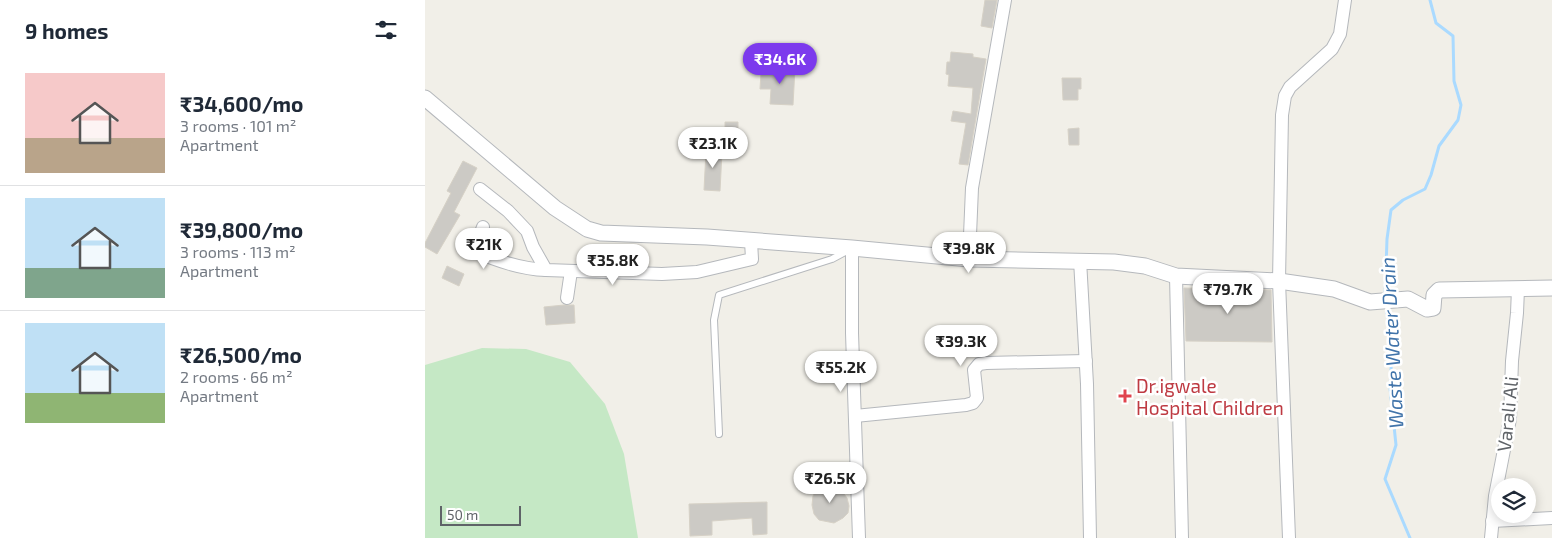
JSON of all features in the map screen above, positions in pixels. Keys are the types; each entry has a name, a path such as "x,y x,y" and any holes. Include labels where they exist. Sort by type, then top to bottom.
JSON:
{"street":[{"path":"969,260 972,188 1005,0"},
{"path":"1289,538 1279,281 1282,115 1285,96 1290,87 1332,49 1340,34 1345,0"},
{"path":"425,98 555,208 587,229 601,233 707,237 852,248 969,260 1080,260 1145,266 1176,276 1279,281 1334,289 1370,302 1408,299 1427,309 1433,308 1434,296 1439,290 1552,288"},
{"path":"480,189 508,211 527,231 533,247 546,270"},
{"path":"483,227 474,252 529,269 546,270 662,274 697,272 752,259 751,241"},
{"path":"852,248 852,333 859,538"},
{"path":"1080,260 1086,361 1090,538"},
{"path":"567,298 571,271"},
{"path":"1176,276 1182,538"},
{"name":"Varali Ali","path":"1500,478 1511,418 1512,361 1518,289"},
{"path":"855,416 965,405 973,402 977,398 974,370 979,364 1086,361"},
{"path":"1536,519 1552,518"},
{"name":"Varali Ali","path":"1491,538 1492,523"}],"lane":[{"path":"719,434 714,320 719,295 832,259 852,248"}],"green space":[{"path":"482,348 526,349 570,362 605,404 624,454 638,538 425,538 425,365"}],"building":[{"path":"985,0 997,0 992,28 981,26"},
{"path":"951,52 973,54 973,57 986,59 968,165 959,164 966,123 951,121 953,111 971,114 973,88 948,86 947,62 950,62"},
{"path":"772,67 795,68 793,105 770,104 771,89 760,89 761,73 772,73"},
{"path":"1062,78 1081,78 1078,100 1063,100"},
{"path":"725,122 738,122 738,131 725,132"},
{"path":"1079,128 1079,145 1069,145 1068,129"},
{"path":"708,145 719,145 719,152 722,152 720,191 704,190"},
{"path":"463,161 477,168 454,212 460,215 437,254 425,247 425,243 451,193 447,191"},
{"path":"447,266 464,274 459,286 442,278"},
{"path":"1184,288 1271,290 1272,342 1186,341"},
{"path":"574,305 575,323 546,325 544,307"},
{"path":"823,486 838,486 847,498 848,513 834,523 819,520 814,514 813,496 816,490"},
{"path":"767,502 767,534 753,535 752,518 712,521 712,535 690,536 689,504"}],"waterway":[{"name":"Waste Water Drain","path":"1385,298 1387,239 1391,210 1403,200 1425,189 1439,146 1458,120 1461,105 1454,81 1453,36 1436,23 1430,0"},
{"name":"Waste Water Drain","path":"1386,306 1392,352 1390,388 1396,445 1385,479 1410,538"}],"place":[{"name":"Dr.igwale Hospital Children","path":"1125,396"}]}
